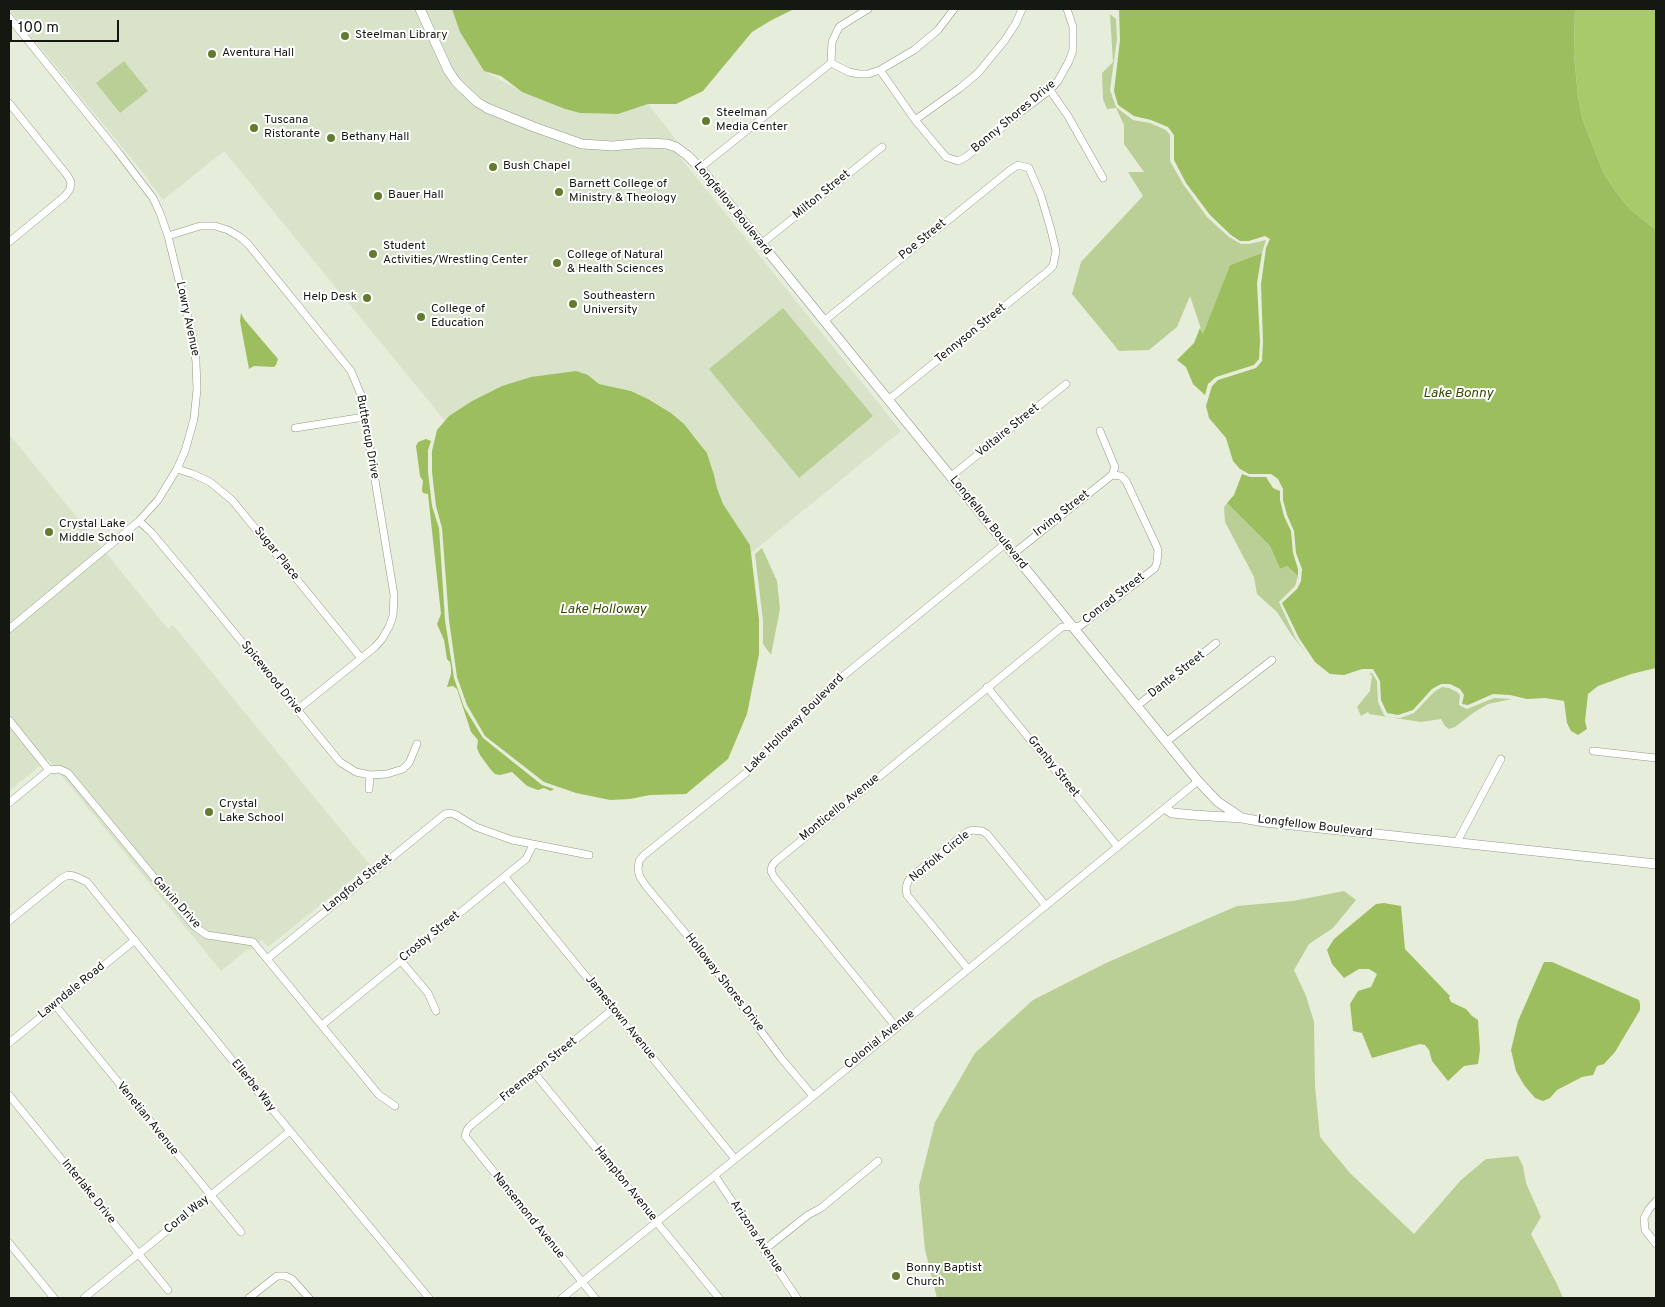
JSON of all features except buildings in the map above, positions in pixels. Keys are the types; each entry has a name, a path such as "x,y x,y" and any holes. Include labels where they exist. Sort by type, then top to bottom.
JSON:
{"street":[{"name":"Longfellow Boulevard","path":"420,9 448,70 456,82 477,102 487,108 534,128 582,144 613,146 644,143 667,144 676,147 688,156 762,244 1198,782 1218,802 1242,818 1264,822 1656,864"},
{"path":"700,168 831,63 832,42 839,27 868,9"},
{"path":"831,63 849,72 859,74 868,74 880,70 925,42 938,30 954,9"},
{"path":"915,120 978,74 1005,40 1022,9"},
{"name":"Bonny Shores Drive","path":"880,70 915,120 946,157 958,161 966,157 1050,90 1058,81 1073,50 1073,27 1067,9"},
{"name":"Lowry Avenue","path":"9,17 153,198 168,236 195,351 197,389 192,431 177,469 162,493 139,521 9,629"},
{"path":"1050,90 1068,116 1103,178"},
{"path":"9,103 67,175 70,182 70,189 65,196 10,239"},
{"name":"Milton Street","path":"762,244 882,147"},
{"name":"Poe Street","path":"824,321 1009,171 1018,165 1024,166"},
{"name":"Tennyson Street","path":"888,400 1053,266 1056,251 1051,230 1032,172 1024,166"},
{"name":"Buttercup Drive","path":"168,236 200,226 215,226 228,230 240,237 248,244 351,371 361,395 395,606 389,627 382,639 297,710"},
{"name":"Voltaire Street","path":"950,477 1066,384"},
{"path":"295,428 364,416"},
{"path":"1100,431 1114,467 1112,475"},
{"name":"Sugar Place","path":"177,469 210,482 232,500 361,658"},
{"name":"Irving Street","path":"1013,554 1112,475"},
{"name":"Conrad Street","path":"1072,627 1080,626 1155,568 1158,562 1158,550 1126,481 1120,476 1112,475"},
{"name":"Spicewood Drive","path":"139,521 162,546 340,762 356,772 370,776"},
{"name":"Lake Holloway Boulevard","path":"638,870 639,862 644,855 746,773 826,690 1005,544"},
{"name":"Monticello Avenue","path":"896,1027 774,877 772,866 1062,627 1072,627"},
{"name":"Dante Street","path":"1137,706 1216,643"},
{"path":"1166,742 1272,660"},
{"name":"Granby Street","path":"987,688 1118,847"},
{"path":"9,720 49,770 9,803"},
{"path":"369,789 370,776 387,774 403,769 410,762 417,744"},
{"path":"1593,752 1656,758"},
{"path":"1457,842 1501,759"},
{"name":"Galvin Drive","path":"49,770 59,769 68,773 195,927 207,935 253,942 379,1095 395,1106"},
{"name":"Colonial Avenue","path":"562,1298 735,1160 1198,782"},
{"path":"1166,809 1172,813 1242,818"},
{"name":"Langford Street","path":"267,959 439,818 451,813 492,834 534,845"},
{"name":"Norfolk Circle","path":"968,969 907,895 906,888 912,876 967,832 972,830 982,831 987,834 1046,906"},
{"path":"534,845 589,855"},
{"name":"Crosby Street","path":"322,1025 526,859 534,845"},
{"name":"Holloway Shores Drive","path":"638,870 646,886 711,964 813,1096"},
{"name":"Ellerbe Way","path":"9,922 62,878 68,875 76,876 87,882 429,1298"},
{"name":"Jamestown Avenue","path":"504,876 735,1160"},
{"name":"Lawndale Road","path":"9,1043 135,940"},
{"path":"401,961 428,993 436,1011"},
{"name":"Venetian Avenue","path":"55,1005 241,1232"},
{"name":"Freemason Street","path":"466,1132 470,1126 612,1009"},
{"name":"Hampton Avenue","path":"535,1074 718,1296"},
{"name":"Interlake Drive","path":"9,1095 168,1290"},
{"name":"Coral Way","path":"84,1298 290,1131"},
{"name":"Nansemond Avenue","path":"466,1132 467,1140 595,1298"},
{"path":"764,1250 808,1215 821,1208 878,1161"},
{"name":"Arizona Avenue","path":"715,1176 797,1298"},
{"path":"1656,1201 1644,1218 1645,1230 1656,1244"},
{"path":"9,1243 54,1298"},
{"path":"249,1298 277,1276 285,1276 292,1279 309,1298"}],"shaded area":[{"name":"Southeastern University","path":"9,9 452,9 460,32 484,71 522,92 580,113 618,114 648,104 678,142 679,156 901,431 751,553 750,545 723,504 707,453 695,437 671,413 631,391 599,384 588,375 502,386 472,401 449,416 445,421 224,151 163,200 148,179"},
{"path":"1575,9 1656,9 1656,230 1630,209 1604,174 1582,118 1574,54"},
{"path":"1110,14 1116,19 1117,39 1110,90 1116,107 1133,120 1150,123 1166,130 1170,135 1170,161 1183,184 1207,217 1229,237 1241,244 1266,240 1262,253 1230,265 1203,335 1190,296 1177,327 1149,350 1119,351 1072,294 1081,262 1143,196 1128,172 1144,172 1124,144 1124,125 1116,108 1107,109 1103,99 1102,73 1113,62"},
{"path":"124,61 148,91 120,113 96,83"},
{"path":"783,308 873,416 799,478 709,369"},
{"name":"Crystal Lake School","path":"9,434 168,629 173,625 370,865 268,947 262,940 221,971 48,759 9,791"},
{"path":"1227,503 1270,546 1280,569 1287,566 1298,576 1295,586 1279,602 1296,639 1307,655 1277,612 1257,594 1254,577 1225,522 1224,507"},
{"path":"762,548 777,581 780,609 771,655 763,644 763,621 755,554"},
{"path":"1372,673 1377,681 1378,702 1384,715 1387,717 1369,714 1368,712 1361,716 1357,707 1370,691 1372,675 1369,674"},
{"path":"1442,687 1457,692 1460,695 1459,705 1467,709 1494,698 1512,699 1488,704 1455,727 1449,729 1441,719 1421,722 1390,717 1400,718 1414,713 1434,692"},
{"path":"1344,891 1356,900 1333,928 1309,944 1294,970 1306,996 1314,1022 1315,1086 1320,1137 1350,1173 1414,1234 1461,1180 1486,1159 1518,1156 1523,1166 1526,1183 1541,1217 1531,1234 1563,1298 937,1298 925,1250 919,1186 935,1122 975,1053 1033,1000 1104,964 1165,937 1237,906 1293,901"}],"water":[{"path":"452,9 794,9 752,32 703,91 676,104 648,104 618,114 580,113 565,109 522,92 501,76 484,71 460,32"},
{"name":"Lake Bonny","path":"1119,9 1575,9 1574,54 1582,118 1604,174 1630,209 1656,230 1656,668 1631,674 1598,686 1588,694 1585,721 1587,729 1578,735 1571,731 1567,723 1564,701 1545,698 1527,699 1493,694 1468,705 1462,704 1464,695 1460,689 1450,684 1441,684 1432,689 1413,710 1398,715 1387,713 1381,700 1380,681 1373,669 1362,669 1344,675 1330,674 1315,662 1299,638 1282,603 1297,589 1301,581 1302,569 1296,553 1294,531 1283,500 1283,489 1278,479 1271,474 1249,474 1240,469 1233,461 1226,438 1209,418 1206,406 1212,386 1218,380 1256,368 1262,361 1261,284 1266,248 1270,239 1265,236 1249,241 1240,241 1231,235 1210,215 1186,183 1174,160 1174,135 1168,127 1134,116 1118,105 1114,91 1120,40"},
{"path":"1262,253 1257,283 1259,359 1254,365 1216,377 1208,384 1205,395 1193,384 1186,367 1177,360 1194,343 1200,328 1203,334 1230,265"},
{"path":"241,313 278,359 274,367 254,366 249,369 240,321"},
{"name":"Lake Holloway","path":"576,371 588,375 599,384 631,391 648,399 671,413 684,424 707,453 723,504 750,545 759,620 759,654 747,714 728,759 686,794 650,795 610,800 576,793 544,782 485,736 467,705 457,677 449,620 442,528 436,506 432,472 432,451 437,430 449,416 472,401 502,386 531,377"},
{"path":"426,439 431,441 428,450 428,472 432,506 439,528 445,620 454,678 464,707 483,738 542,785 554,789 551,791 544,788 538,790 527,786 512,772 500,775 495,774 491,770 477,748 478,740 471,732 457,689 453,686 447,687 451,668 450,662 447,659 444,640 437,624 441,614 428,494 423,493 422,490 423,481 420,476 416,446 418,442"},
{"path":"1242,474 1250,477 1266,477 1273,488 1280,491 1284,516 1291,531 1298,576 1287,566 1280,569 1270,546 1227,503 1234,495"},
{"path":"1384,903 1401,906 1405,949 1450,996 1451,1002 1466,1009 1478,1020 1480,1050 1478,1064 1464,1066 1448,1081 1432,1061 1429,1050 1425,1045 1420,1044 1372,1058 1362,1033 1353,1031 1350,1004 1358,991 1371,987 1377,974 1369,969 1359,969 1344,978 1332,964 1327,950 1334,939 1376,904"},
{"path":"1544,962 1552,962 1639,1000 1640,1010 1615,1052 1604,1064 1597,1066 1593,1075 1582,1077 1557,1090 1550,1098 1543,1101 1535,1098 1524,1085 1516,1071 1511,1050 1518,1021"}],"place":[{"name":"Steelman Library","path":"345,36"},
{"name":"Aventura Hall","path":"212,54"},
{"name":"Steelman Media Center","path":"706,121"},
{"name":"Tuscana Ristorante","path":"254,128"},
{"name":"Bethany Hall","path":"331,138"},
{"name":"Bush Chapel","path":"493,167"},
{"name":"Barnett College of Ministry & Theology","path":"559,192"},
{"name":"Bauer Hall","path":"378,196"},
{"name":"Student Activities/Wrestling Center","path":"373,254"},
{"name":"College of Natural & Health Sciences","path":"557,263"},
{"name":"Help Desk","path":"367,298"},
{"name":"Southeastern University","path":"573,304"},
{"name":"College of Education","path":"421,317"},
{"name":"Crystal Lake Middle School","path":"49,532"},
{"name":"Crystal Lake School","path":"209,812"},
{"name":"Bonny Baptist Church","path":"896,1276"}]}
